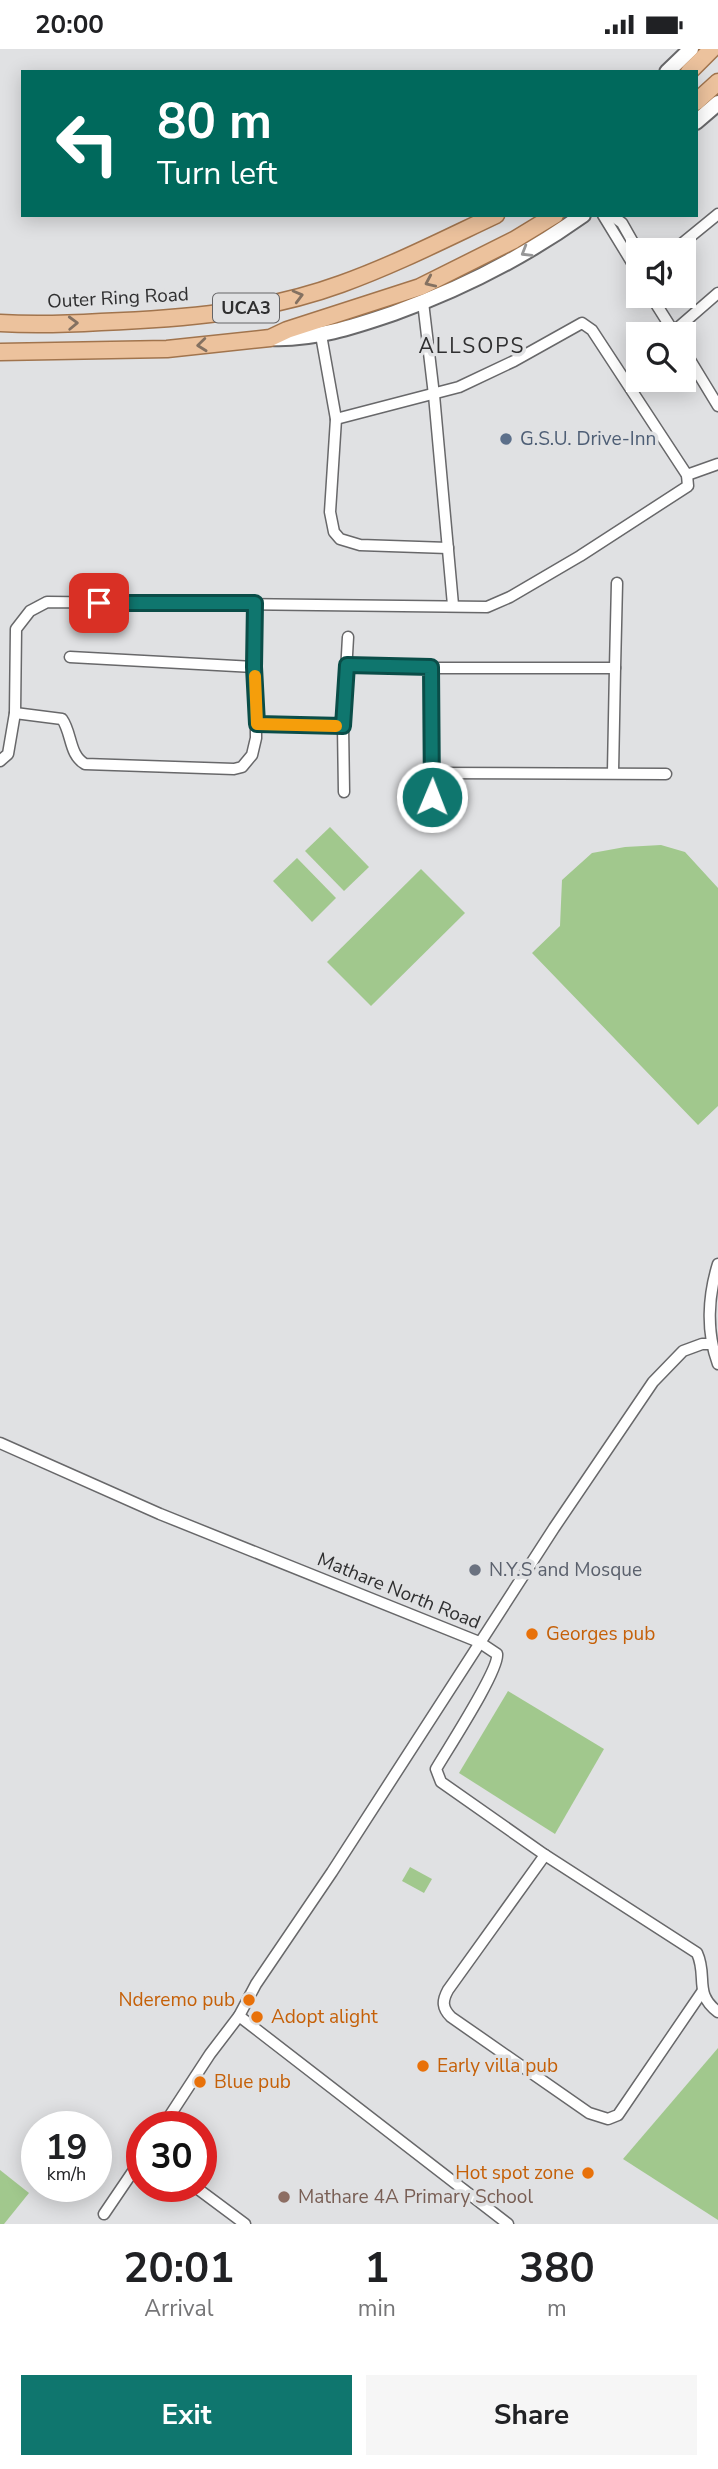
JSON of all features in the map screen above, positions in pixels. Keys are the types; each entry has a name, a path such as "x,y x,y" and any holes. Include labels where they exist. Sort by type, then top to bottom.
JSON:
{"main road":[{"path":"669,70 691,49"},
{"path":"691,70 712,49"},
{"path":"698,100 718,82"},
{"path":"698,120 718,103"},
{"name":"UCA3","path":"270,338 420,287 503,246 552,217"},
{"name":"UCA3","path":"0,352 167,349 321,335 423,302 483,276 580,217"},
{"name":"Outer Ring Road","path":"1,322 147,321 264,305 340,284 419,253 479,220"}],"street":[{"path":"689,238 718,214"},
{"path":"608,217 626,250"},
{"path":"609,217 622,223 630,238"},
{"path":"686,322 718,293"},
{"path":"423,302 453,605"},
{"path":"0,761 8,754 15,713 16,629 24,617 37,606 47,602 487,607 510,597 682,492 689,483 687,475 592,330 582,323 459,387 336,419"},
{"path":"321,335 336,419 330,512 334,532 340,539 360,545 448,548"},
{"path":"696,370 718,407"},
{"path":"687,475 718,464"},
{"path":"613,772 617,583"},
{"path":"15,713 62,719 76,757 85,764 234,769 242,767 251,755 257,724 255,603"},
{"path":"345,792 343,726 348,637"},
{"path":"70,657 254,667"},
{"path":"347,665 615,668"},
{"path":"431,667 432,797"},
{"path":"257,724 343,726"},
{"path":"433,773 666,774"},
{"path":"718,1263 710,1309 710,1344 718,1364"},
{"path":"173,2111 239,2016 479,1642 653,1382 683,1351 710,1344"},
{"name":"Mathare North Road","path":"0,1443 160,1514 479,1642 497,1654 498,1660 436,1769 437,1776 441,1782 545,1855 697,1953 701,1961 702,1992"},
{"path":"545,1855 448,1990 443,2005 450,2017 589,2113 608,2119 618,2115 702,1992"},
{"path":"702,1992 706,2002 718,2012"},
{"path":"239,2016 508,2224"},
{"path":"104,2214 126,2182"},
{"path":"215,2202 245,2224"}],"green space":[{"path":"330,827 369,867 344,891 305,851"},
{"path":"661,845 685,852 718,888 718,1106 698,1125 532,953 560,926 562,880 592,853 625,847"},
{"path":"297,858 336,898 312,922 273,881"},
{"path":"421,869 465,913 371,1006 327,962"},
{"path":"508,1691 604,1749 555,1834 459,1773"},
{"path":"410,1867 432,1879 424,1893 402,1881"},
{"path":"718,2048 718,2220 623,2159"},
{"path":"0,2170 21,2187 22,2202 4,2224 0,2224"}],"slow traffic":[{"path":"255,676 257,724 336,726"}],"place":[{"name":"G.S.U. Drive-Inn","path":"506,439"},
{"name":"N.Y.S and Mosque","path":"475,1570"},
{"name":"Georges pub","path":"532,1634"},
{"name":"Nderemo pub","path":"249,2000"},
{"name":"Adopt alight","path":"257,2017"},
{"name":"Early villa pub","path":"423,2066"},
{"name":"Blue pub","path":"200,2082"},
{"name":"Hot spot zone","path":"588,2173"},
{"name":"Mathare 4A Primary School","path":"284,2197"}],"district":[{"name":"ALLSOPS","path":"472,346"}],"route":[{"path":"99,603 255,603 257,724 343,726 347,665 431,667 432,797"}]}
